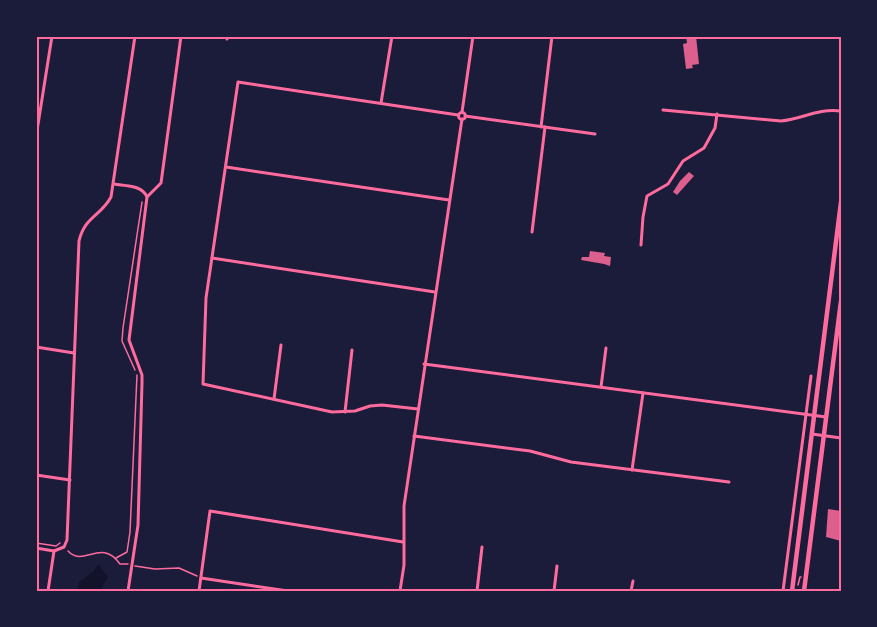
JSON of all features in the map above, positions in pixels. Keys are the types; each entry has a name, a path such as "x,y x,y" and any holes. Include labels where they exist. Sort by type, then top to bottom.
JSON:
{"highway":[{"path":"792,591 841,202"},
{"path":"804,591 841,301"}],"street":[{"path":"36,137 52,36"},
{"path":"36,548 54,551 64,547 67,540 79,241 81,231 89,219 108,203 113,184 135,36"},
{"path":"128,591 138,525 142,383 142,375 129,340 147,197 161,183 181,36"},
{"path":"381,104 392,36"},
{"path":"400,591 404,506 473,36"},
{"path":"532,232 552,36"},
{"path":"418,409 382,405 345,412 332,412 203,384 206,298 238,82 595,134"},
{"path":"663,110 781,120 820,110 841,111"},
{"path":"641,245 646,196 668,184 683,161 704,148 715,128 717,114"},
{"path":"226,167 449,200"},
{"path":"113,184 137,188 147,197"},
{"path":"212,258 435,292"},
{"path":"274,399 281,345"},
{"path":"36,347 74,353"},
{"path":"601,387 606,348"},
{"path":"345,412 352,350"},
{"path":"424,364 826,417"},
{"path":"783,591 811,376"},
{"path":"632,470 643,393"},
{"path":"812,434 841,438"},
{"path":"414,436 530,451 571,462 729,482"},
{"path":"36,475 70,480"},
{"path":"199,591 210,511 404,542"},
{"path":"477,591 482,547"},
{"path":"48,591 54,551"},
{"path":"554,591 557,566"},
{"path":"201,578 288,591"},
{"path":"631,591 633,581"}],"path":[{"path":"116,558 127,552 130,532 137,375 122,341 123,328 141,203 147,197"},
{"path":"36,543 56,546 60,543 72,555 82,557 96,552 109,553 120,564 155,569 178,568 201,578"},
{"path":"798,585 800,577"}],"shaded area":[{"path":"98,564 108,577 100,591 78,591 79,582 94,571"}],"building":[{"path":"686,36 696,36 699,64 686,69 683,44 687,43"},
{"path":"689,172 694,176 677,195 673,192"},
{"path":"590,251 605,253 604,256 611,257 610,266 581,260 582,257 589,257"},
{"path":"828,509 841,511 841,541 826,537"}]}
